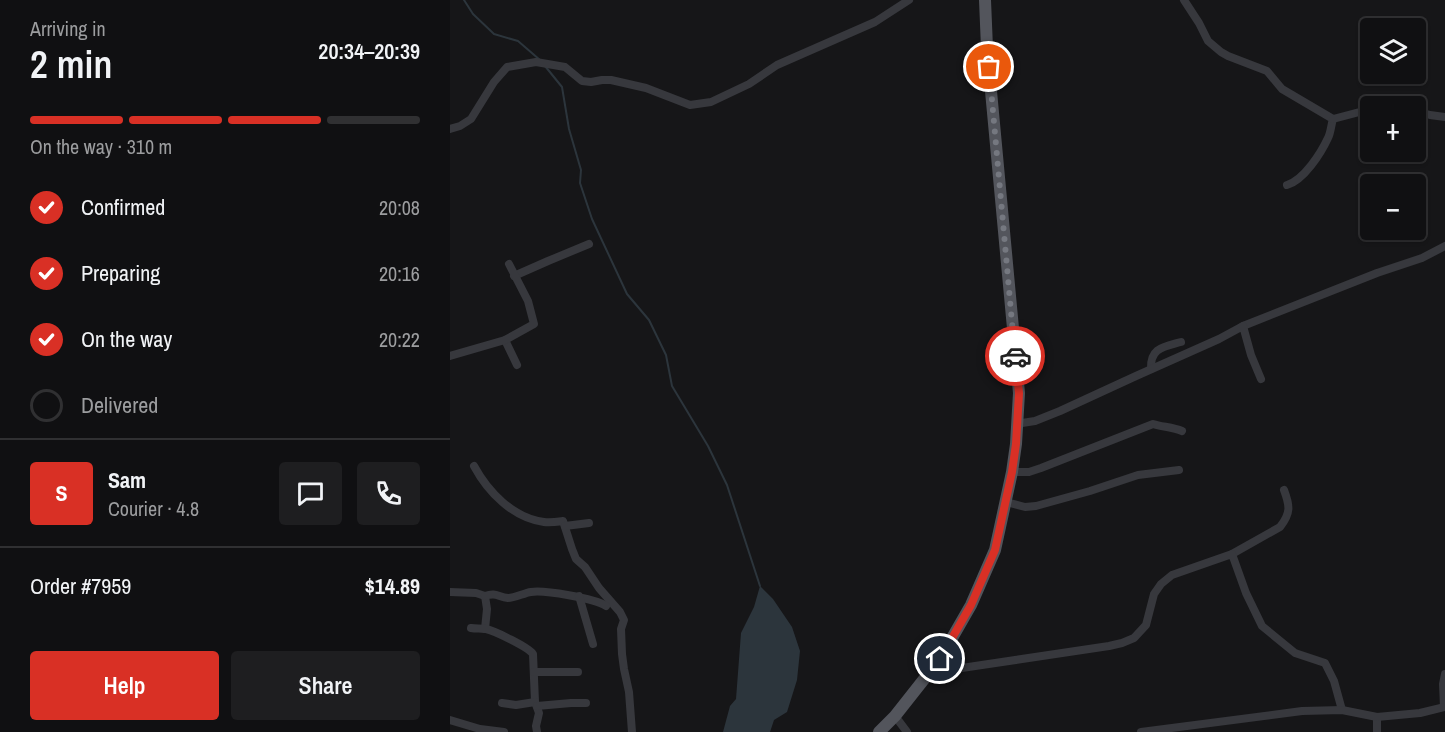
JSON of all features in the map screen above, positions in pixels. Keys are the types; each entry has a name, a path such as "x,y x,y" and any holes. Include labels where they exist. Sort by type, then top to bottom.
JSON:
{"main road":[{"path":"879,732 895,716 940,659 971,605 995,550 1012,472 1019,393 987,48 985,0"}],"street":[{"path":"450,129 471,119 494,82 507,67 536,62 565,67 582,81 611,80 646,88 690,105 711,102 749,84 777,65 875,22 909,0"},
{"path":"1184,0 1208,41 1228,57 1267,71 1282,89 1332,118 1360,112"},
{"path":"1426,114 1445,117"},
{"path":"1287,185 1303,175 1319,152 1330,134 1332,118"},
{"path":"514,276 589,244"},
{"path":"1017,421 1022,423 1042,418 1095,396 1243,326 1377,273 1422,258 1445,246"},
{"path":"450,356 505,340 534,324 528,301 509,264"},
{"path":"1243,326 1251,355 1262,379"},
{"path":"505,340 517,364"},
{"path":"1151,369 1150,363 1156,351 1180,342"},
{"path":"1012,472 1029,472 1041,468 1153,424 1182,431"},
{"path":"474,466 490,491 509,507 537,521 546,523 563,521 576,559 585,567 620,612 624,620 621,629 632,732"},
{"path":"1006,502 1024,507 1036,506 1138,475 1179,470"},
{"path":"940,659 949,667 956,669 1109,646 1128,641 1146,625 1154,594 1172,575 1232,554 1280,527 1289,512 1289,503 1284,490"},
{"path":"565,526 589,523"},
{"path":"1232,554 1246,593 1262,626 1295,653 1325,663 1334,681 1342,710"},
{"path":"450,592 476,593 485,596 493,593 508,598 533,591 579,596 606,606"},
{"path":"485,596 487,609 485,629"},
{"path":"579,596 593,644"},
{"path":"471,628 485,629 532,651 536,704 539,713 537,732"},
{"path":"534,672 578,672"},
{"path":"1141,732 1324,710 1342,710 1377,717 1420,713 1445,707 1443,684 1445,674"},
{"path":"502,703 516,705 586,704"},
{"path":"895,716 908,732"},
{"path":"1377,717 1377,732"},
{"path":"450,720 480,729 504,732"}],"shaded area":[{"path":"760,586 773,599 792,627 800,651 797,680 787,712 774,720 770,732 723,732 730,706 736,699 741,633 754,607"}],"waterway":[{"path":"464,0 473,14 494,34 518,41 540,60"},
{"path":"545,66 562,87 569,129 581,170 580,183 592,219 627,294 649,320 666,355 672,386 708,446 727,485 760,586"}],"way so far":[{"path":"989,67 1015,356"}],"route":[{"path":"940,659 971,605 995,550 1016,444 1019,393 1015,356"}]}
